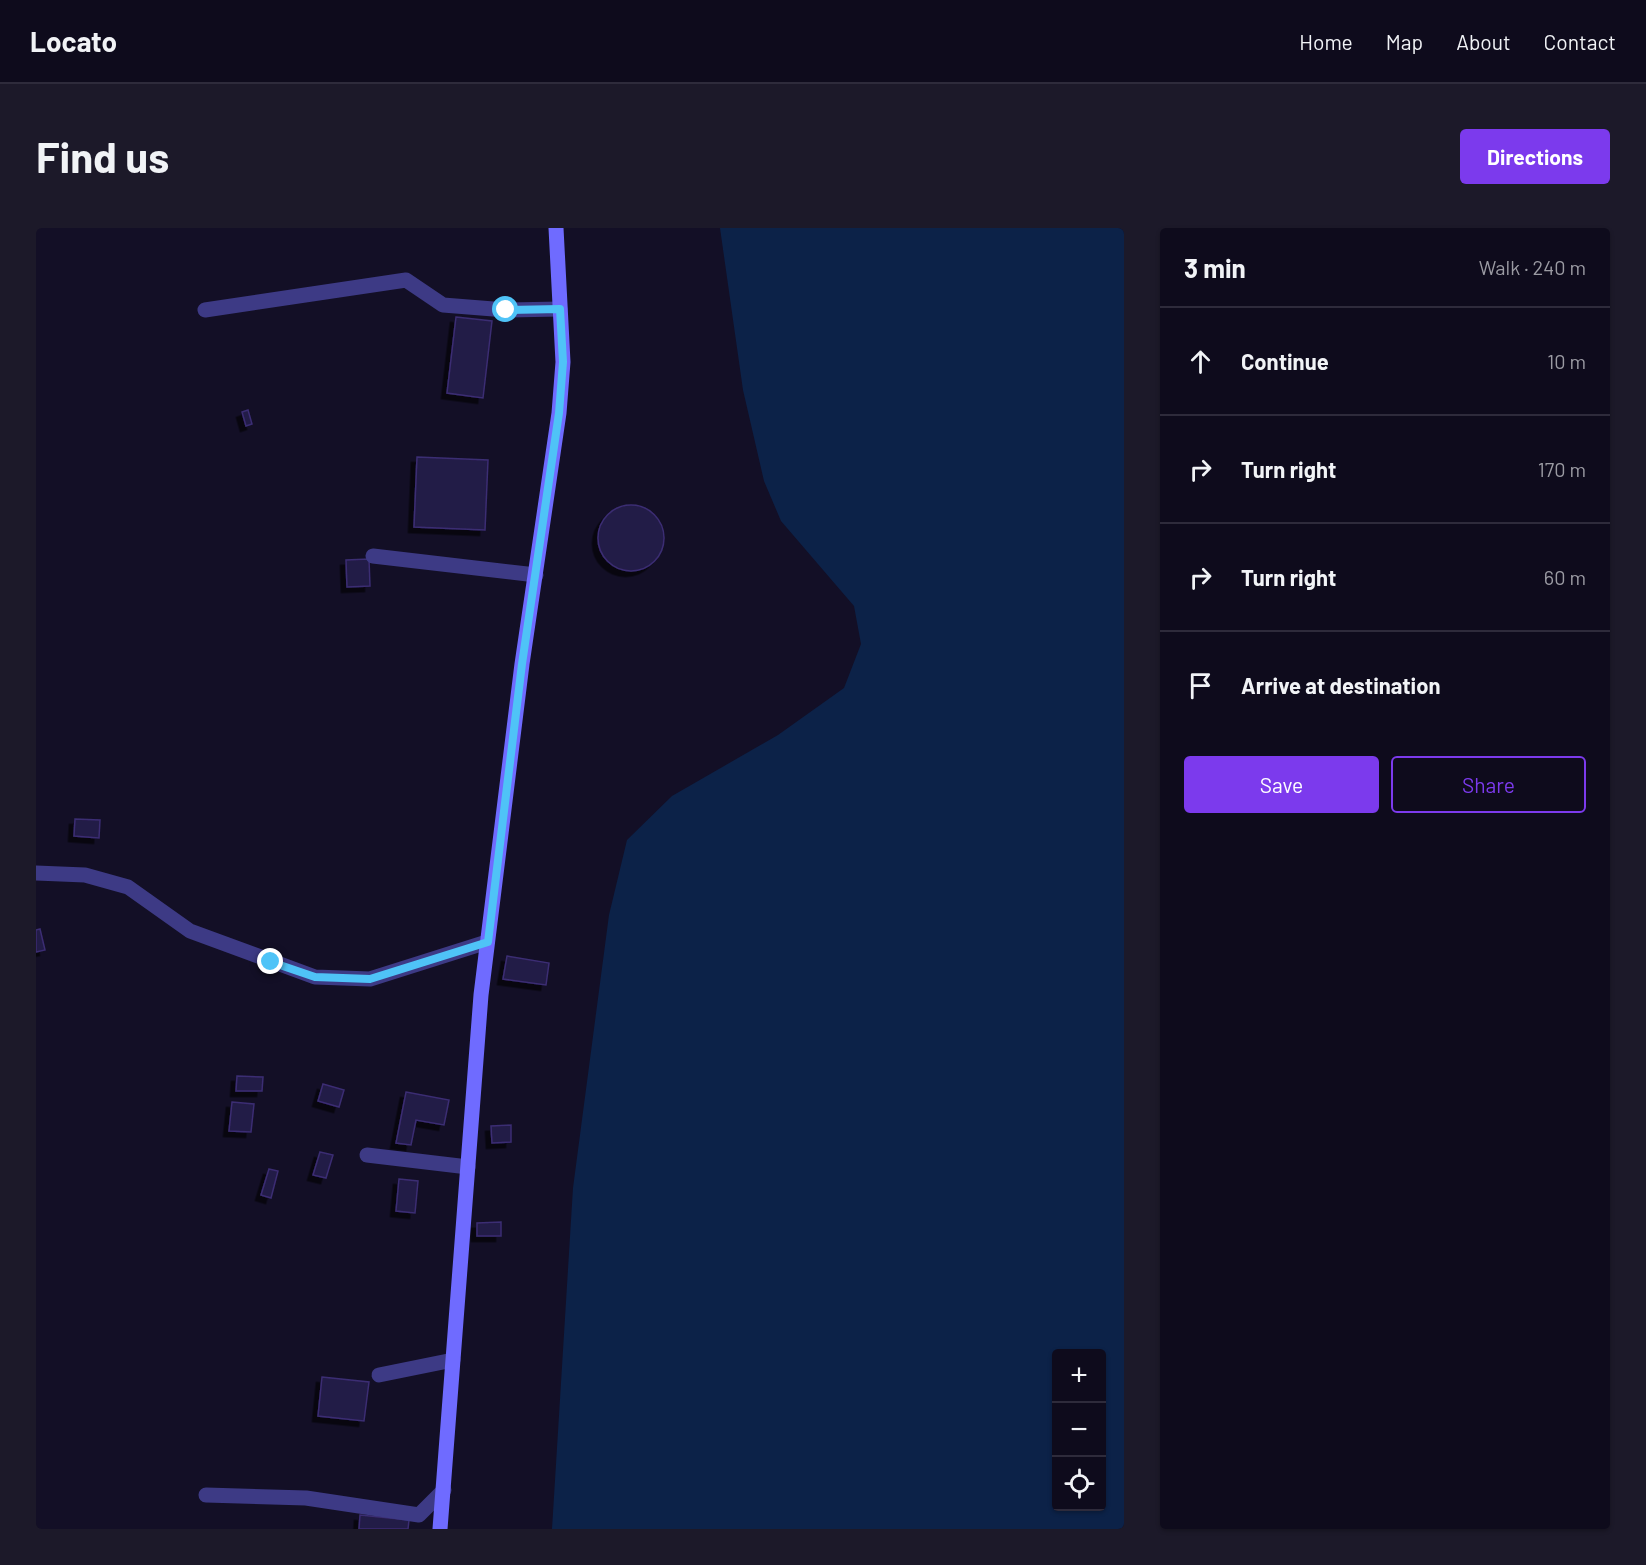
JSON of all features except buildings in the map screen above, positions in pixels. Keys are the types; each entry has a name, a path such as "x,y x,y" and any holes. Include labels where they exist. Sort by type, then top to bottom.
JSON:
{"main road":[{"path":"440,1529 488,942 522,664 559,413 563,362 556,228"}],"street":[{"path":"205,310 406,280 443,305 506,310 560,309"},
{"path":"373,556 536,575"},
{"path":"36,873 85,875 128,887 190,931 315,977 370,979 488,942"},
{"path":"367,1155 468,1167"},
{"path":"379,1375 453,1360"},
{"path":"206,1496 306,1498 419,1515 444,1490"}],"water":[{"path":"720,228 1124,228 1124,1529 552,1529 573,1188 609,915 627,840 672,796 778,735 844,688 861,644 854,606 781,521 764,481 743,390"}],"route":[{"path":"271,962 315,977 370,979 488,942 522,664 559,413 563,362 560,309 506,310"}]}
